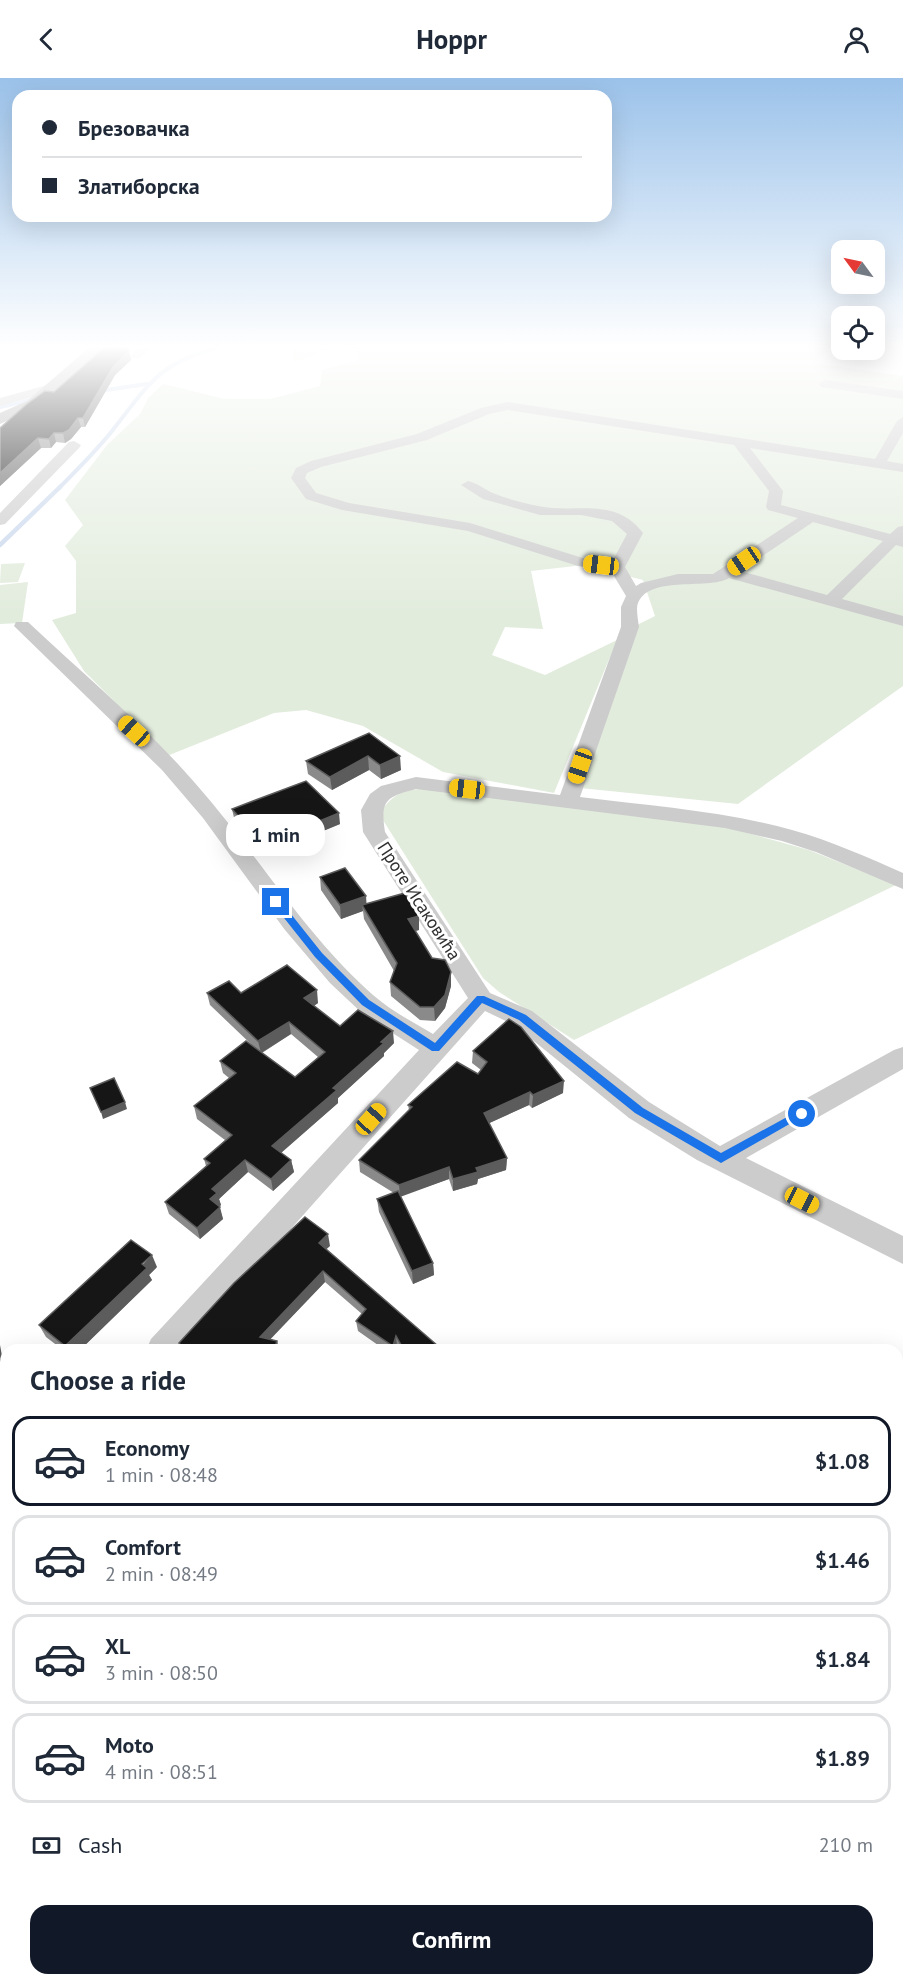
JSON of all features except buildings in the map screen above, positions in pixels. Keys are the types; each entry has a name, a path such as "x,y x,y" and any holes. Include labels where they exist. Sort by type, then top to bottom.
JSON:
{"street":[{"path":"424,436 316,464 301,471 298,478 311,496 346,507 470,527 584,563 617,567"},
{"path":"691,436 903,468"},
{"path":"879,464 895,436"},
{"path":"740,444 776,491 773,507 809,518 900,537"},
{"path":"0,521 74,445"},
{"path":"468,485 488,496 540,511 581,511 617,517 635,533 617,567"},
{"path":"10,490 29,491"},
{"path":"568,802 630,627 629,607 634,596 647,586 678,579 717,579 809,518"},
{"path":"830,601 900,537"},
{"path":"617,567 634,596"},
{"path":"727,572 903,621"},
{"path":"22,626 160,756 228,836 296,928 341,979 366,1003 435,1048"},
{"name":"Проте Исаковића","path":"481,999 374,832 370,810 377,798 388,790 416,783 725,822 786,835 824,847 903,882"},
{"path":"167,1344 481,999 523,1018 639,1110 721,1159 903,1251"},
{"path":"721,1159 903,1057"}],"green space":[{"path":"117,436 903,436 903,686 738,804 580,788 637,625 655,616 643,580 584,565 531,571 543,629 505,627 492,655 545,675 617,640 554,793 443,772 363,726 306,710 274,713 152,762 165,752 84,671 52,620 76,613 76,561 65,546 83,525 65,500"},
{"path":"25,563 18,582 0,583 1,564"},
{"path":"28,582 22,623 0,624 0,585"},
{"path":"430,788 726,827 809,850 896,885 574,1040 499,992 483,978 379,814 395,796 413,790"}],"waterway":[{"path":"60,487 108,436"},
{"path":"0,545 60,487"}],"route":[{"path":"276,902 318,955 366,1003 435,1048 481,999 523,1018 639,1110 721,1159 802,1114"}]}
